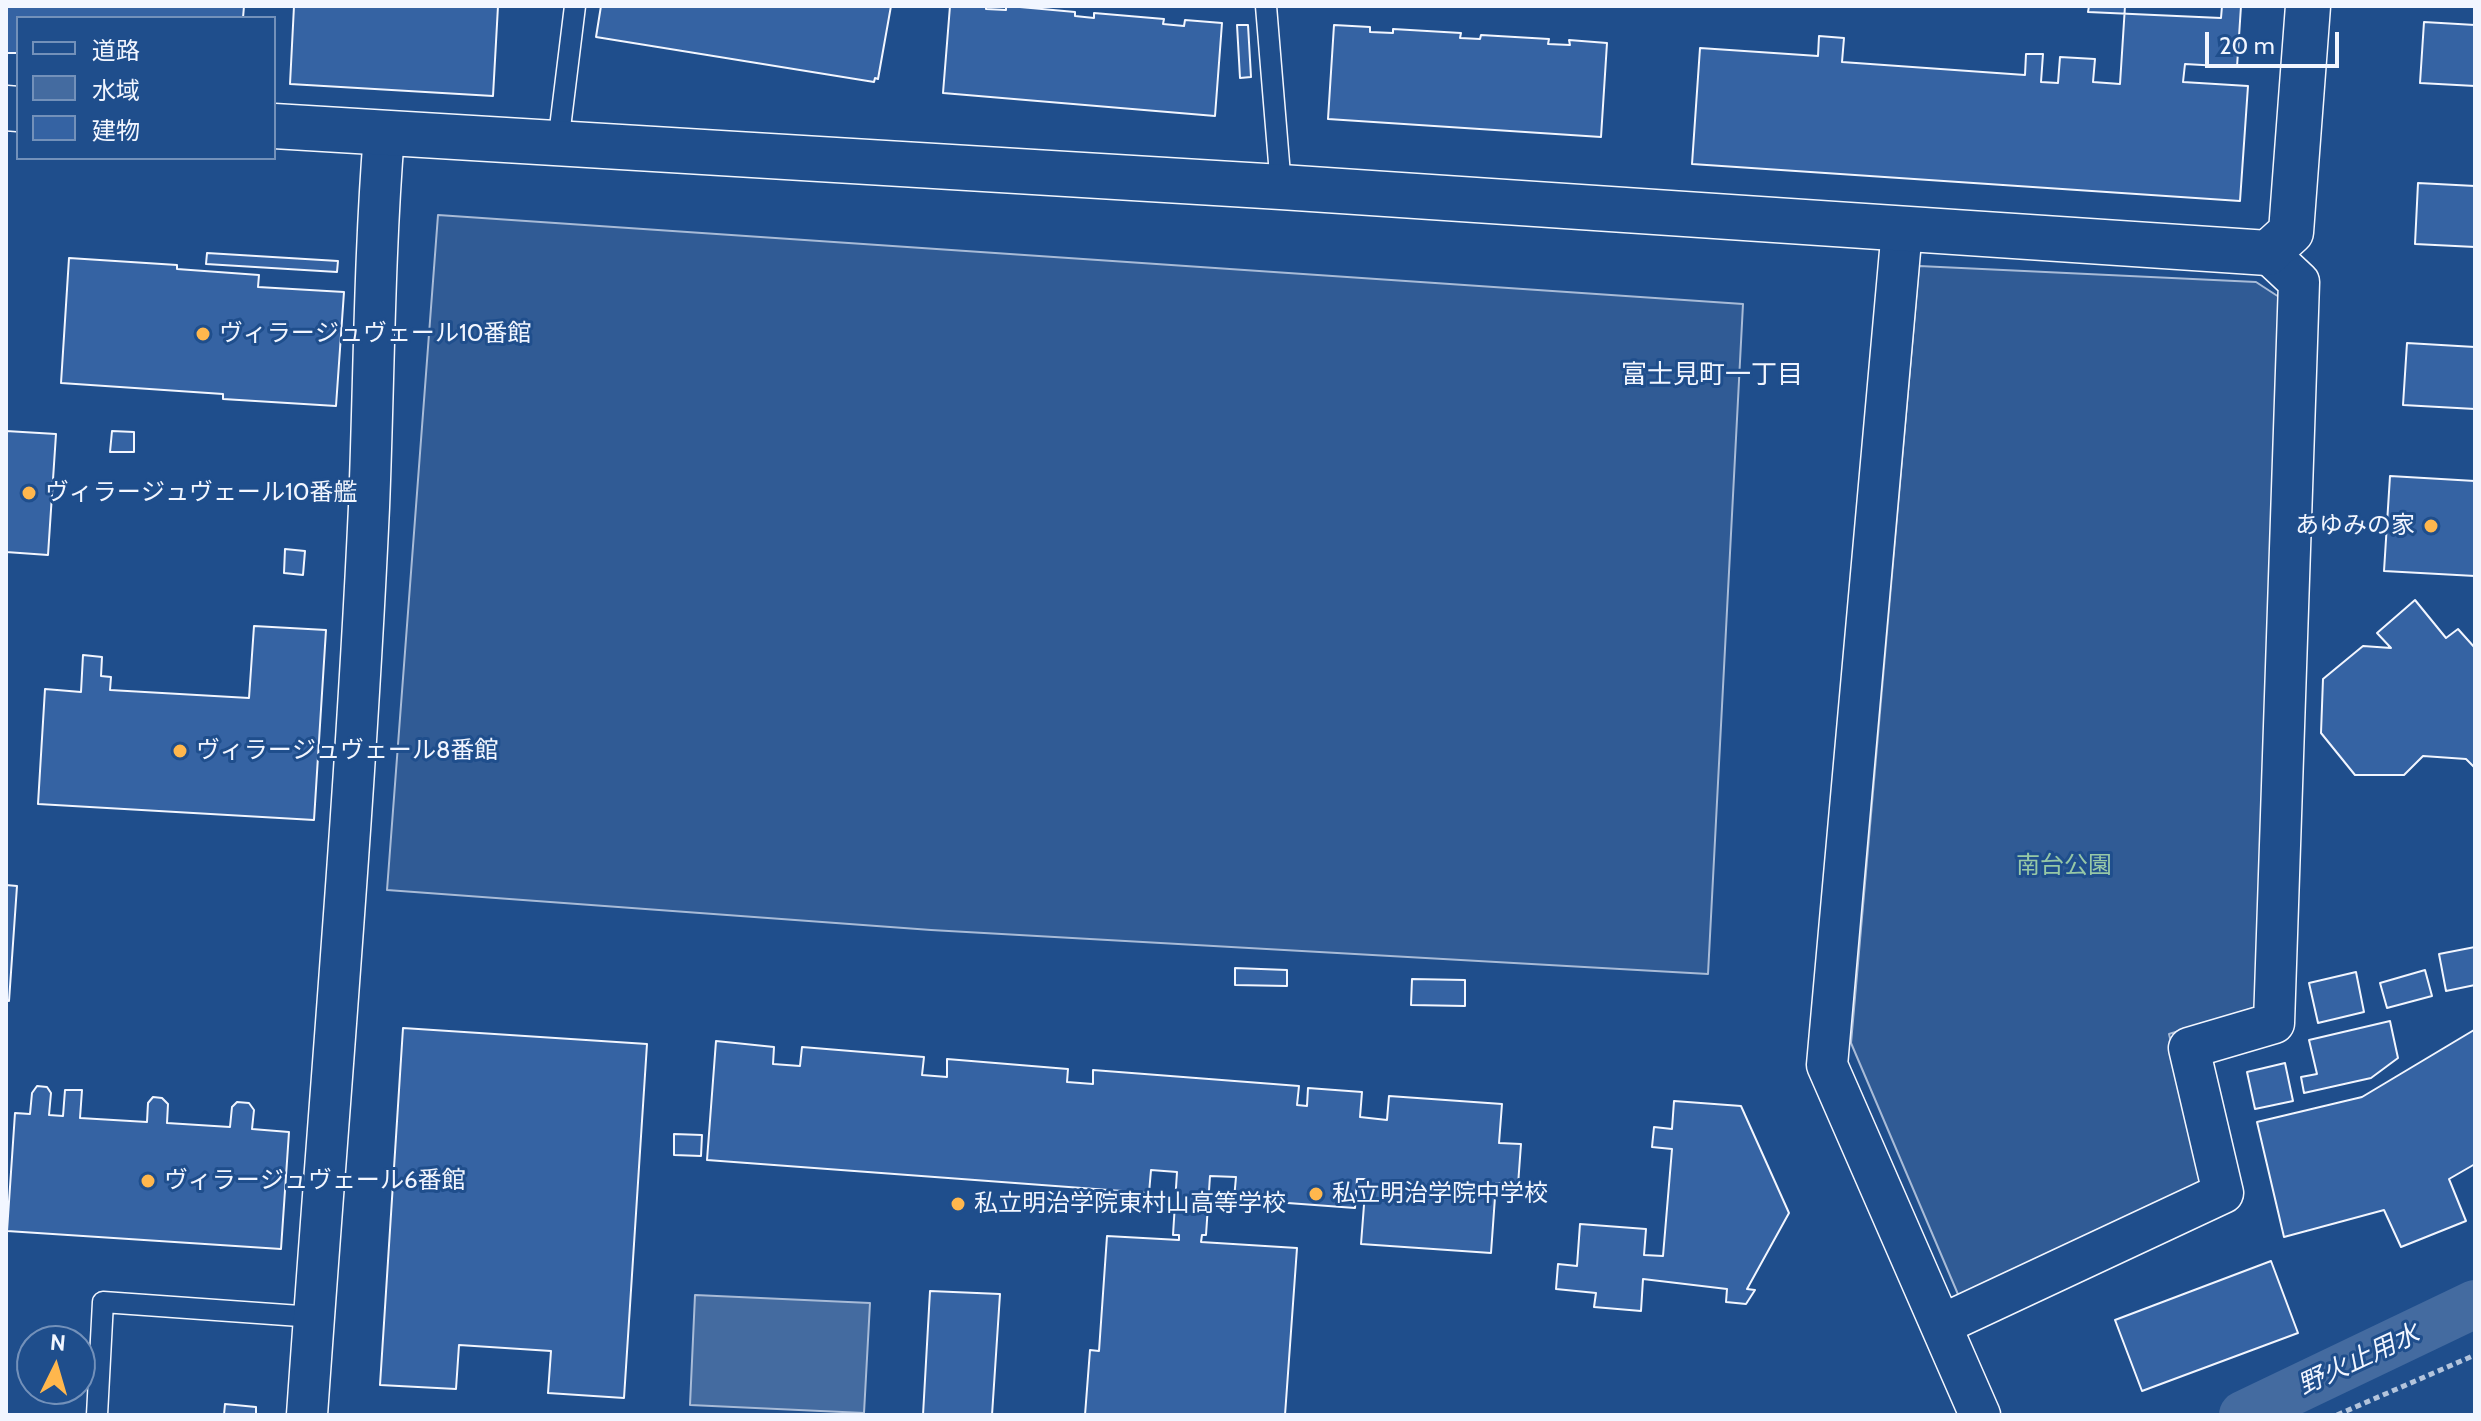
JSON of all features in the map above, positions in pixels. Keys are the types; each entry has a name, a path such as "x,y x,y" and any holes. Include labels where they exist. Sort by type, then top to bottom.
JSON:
{"street":[{"path":"2268,253 2291,232 2308,6"},
{"path":"276,126 1281,187 2268,253 2299,282 2274,1023 2189,1048 2223,1193 1941,1325"},
{"path":"307,1415 344,920 369,508 376,234 384,134"},
{"path":"1902,229 1827,1065 1980,1415"}],"lane":[{"path":"558,144 575,6"},
{"path":"1266,6 1281,187"},
{"path":"97,1415 103,1302 314,1317"}],"path":[{"path":"2337,1415 2475,1355"}],"shaded area":[{"path":"438,215 1743,304 1708,974 931,930 387,890"},
{"name":"南台公園","path":"1919,266 2256,282 2279,297 2257,1007 2169,1034 2206,1182 1960,1299 1851,1043"}],"water":[{"path":"695,1295 870,1303 864,1413 690,1405"}],"building":[{"path":"6,6 244,6 243,16 16,16 16,53 6,53"},
{"path":"294,6 498,6 493,96 290,84"},
{"path":"601,6 891,6 878,79 875,78 874,82 596,37"},
{"path":"950,6 986,6 986,9 1006,10 1009,6 1075,12 1075,16 1094,18 1094,13 1164,19 1163,24 1184,26 1185,20 1222,23 1215,116 943,93"},
{"path":"2089,6 2222,6 2221,18 2088,12"},
{"path":"2125,6 2241,6 2237,67 2185,64 2183,82 2248,86 2240,201 1692,164 1700,48 1818,56 1819,36 1844,38 1842,62 2025,75 2026,54 2043,54 2041,82 2058,83 2060,57 2095,59 2093,82 2120,84"},
{"path":"2424,22 2475,25 2475,86 2420,83"},
{"path":"1237,25 1248,25 1251,77 1240,78"},
{"path":"1334,25 1370,27 1370,32 1393,33 1393,29 1461,33 1460,38 1480,39 1481,35 1549,39 1548,44 1570,45 1569,40 1607,43 1601,137 1328,119"},
{"path":"2418,183 2475,186 2475,247 2415,244"},
{"path":"207,253 338,261 337,272 206,264"},
{"name":"ヴィラージュヴェール10番館","path":"69,258 177,265 177,269 259,275 258,287 344,292 336,406 223,399 223,394 61,383"},
{"path":"2407,343 2475,347 2475,409 2403,405"},
{"name":"ヴィラージュヴェール10番艦","path":"6,431 56,434 48,555 6,552"},
{"path":"112,431 134,432 134,452 110,452"},
{"name":"あゆみの家","path":"2390,476 2475,481 2475,576 2384,571"},
{"path":"285,549 305,551 303,575 284,573"},
{"path":"2415,600 2446,638 2458,629 2475,648 2475,768 2466,759 2423,756 2404,775 2355,775 2321,733 2323,679 2363,646 2391,648 2377,633"},
{"name":"ヴィラージュヴェール8番館","path":"254,626 326,630 314,820 38,804 45,689 81,692 83,655 102,657 101,676 111,677 110,690 249,698"},
{"path":"6,885 17,886 9,1001 6,1000"},
{"path":"2475,947 2475,985 2446,991 2439,954"},
{"path":"1235,968 1287,970 1287,986 1235,985"},
{"path":"2425,970 2432,996 2387,1008 2380,983"},
{"path":"2356,972 2364,1012 2318,1023 2309,983"},
{"path":"1412,979 1465,980 1465,1006 1411,1005"},
{"path":"2390,1021 2398,1058 2371,1078 2304,1093 2301,1077 2317,1074 2309,1040"},
{"path":"403,1028 647,1044 624,1398 548,1393 551,1351 459,1345 456,1389 380,1385"},
{"path":"2474,1030 2475,1164 2449,1179 2466,1221 2401,1247 2384,1210 2284,1237 2257,1122 2362,1097"},
{"path":"716,1041 774,1047 773,1064 800,1066 802,1047 924,1057 922,1075 947,1077 947,1059 1068,1069 1067,1082 1093,1084 1093,1070 1299,1086 1297,1105 1307,1106 1308,1088 1362,1092 1360,1117 1387,1120 1389,1096 1502,1104 1499,1143 1521,1144 1518,1185 1496,1183 1491,1253 1361,1244 1366,1179 1357,1179 1355,1208 1234,1199 1236,1177 1210,1176 1206,1235 1202,1235 1201,1242 1297,1248 1285,1415 1085,1415 1090,1350 1099,1351 1107,1236 1179,1240 1179,1235 1173,1235 1177,1172 1151,1170 1149,1193 707,1160"},
{"path":"2285,1063 2293,1101 2255,1109 2247,1072"},
{"name":"ヴィラージュヴェール6番館","path":"37,1086 47,1087 51,1093 49,1115 63,1116 65,1090 82,1090 80,1118 147,1122 148,1103 153,1097 162,1098 168,1104 167,1123 230,1127 232,1107 237,1102 249,1103 254,1110 252,1129 289,1132 281,1249 7,1231 15,1113 30,1114 32,1093"},
{"path":"1674,1101 1741,1106 1789,1213 1747,1289 1755,1290 1746,1304 1726,1302 1727,1289 1643,1279 1641,1311 1594,1307 1596,1293 1556,1289 1558,1264 1577,1266 1580,1224 1646,1229 1644,1255 1663,1256 1672,1149 1652,1147 1654,1127 1672,1129"},
{"path":"674,1134 702,1135 701,1156 674,1155"},
{"path":"2271,1261 2298,1333 2142,1391 2115,1320"},
{"path":"930,1291 1000,1294 992,1415 923,1415"},
{"path":"225,1404 256,1407 256,1415 224,1415"}],"waterway":[{"name":"野火止用水","path":"2243,1415 2475,1304"}],"place":[{"name":"ヴィラージュヴェール10番館","path":"203,334"},
{"name":"ヴィラージュヴェール10番艦","path":"29,493"},
{"name":"あゆみの家","path":"2431,526"},
{"name":"ヴィラージュヴェール8番館","path":"180,751"},
{"name":"ヴィラージュヴェール6番館","path":"148,1181"},
{"name":"私立明治学院中学校","path":"1316,1194"},
{"name":"私立明治学院東村山高等学校","path":"958,1204"}],"district":[{"name":"富士見町一丁目","path":"1712,375"}]}
